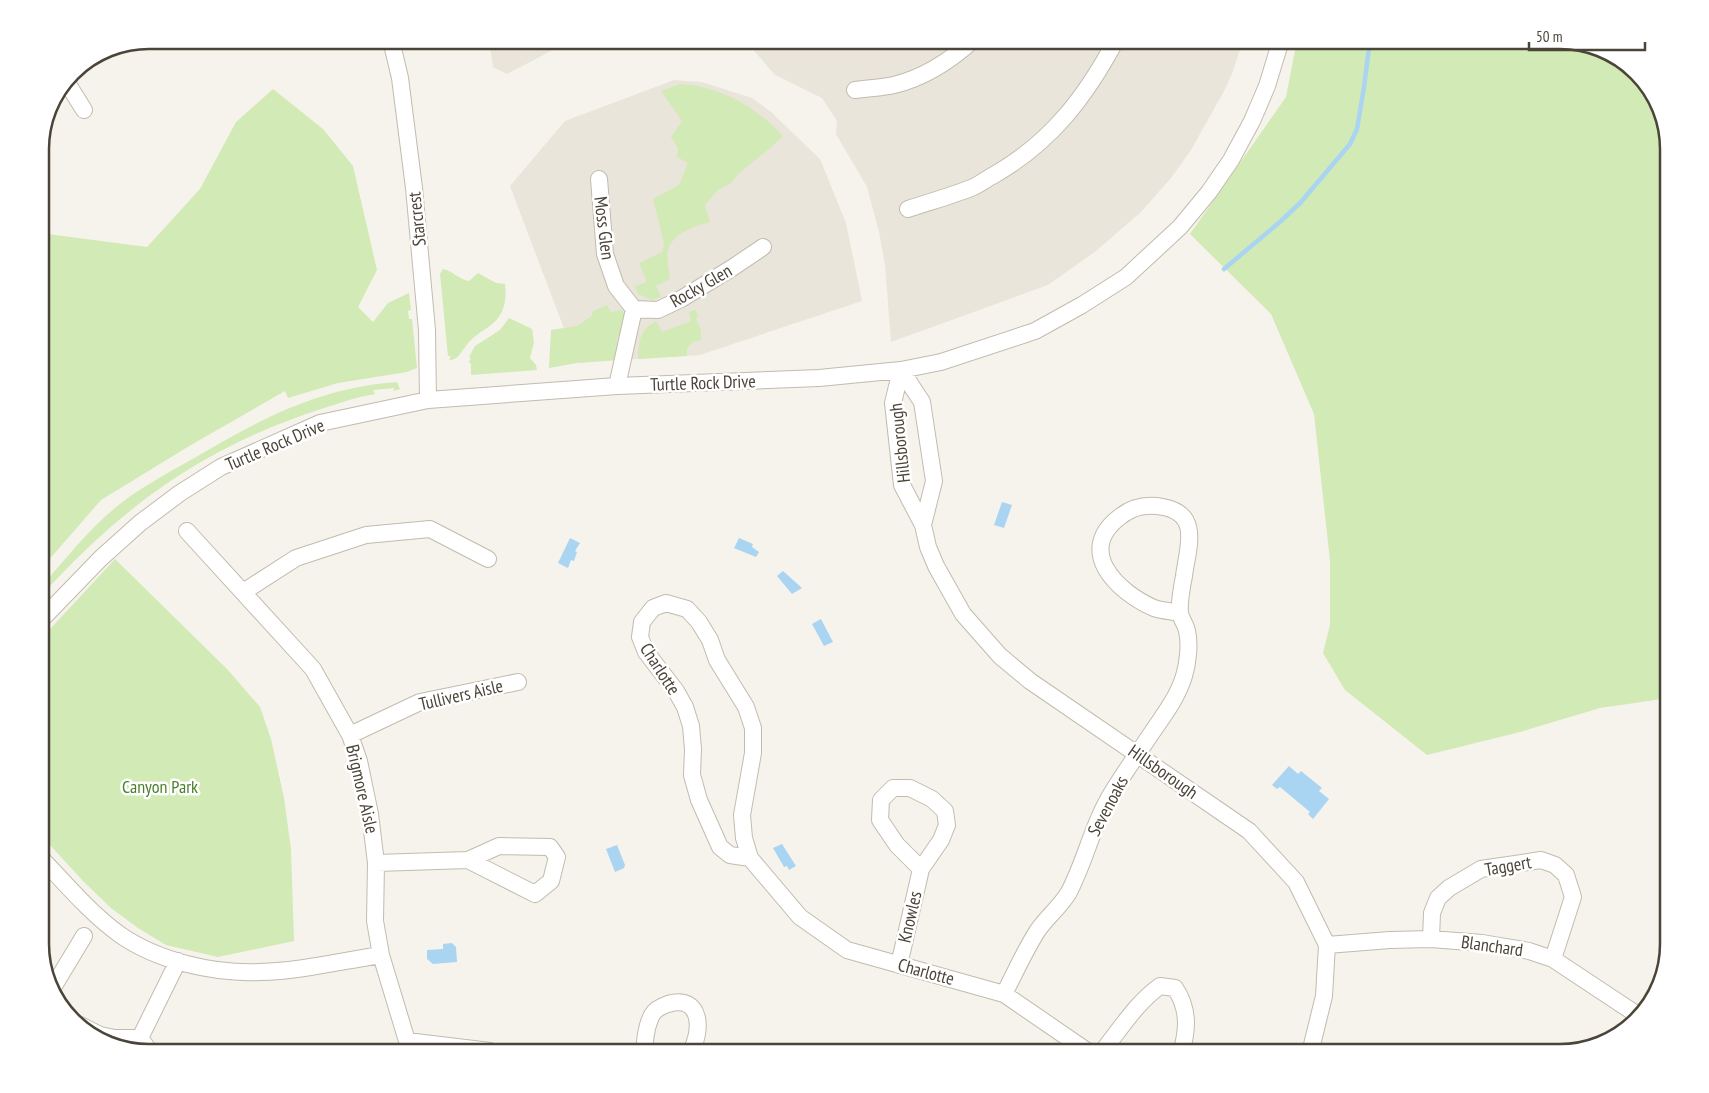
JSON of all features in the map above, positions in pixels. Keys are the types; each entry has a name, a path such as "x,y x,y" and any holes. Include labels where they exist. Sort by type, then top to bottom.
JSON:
{"street":[{"name":"Starcrest","path":"393,49 400,78 418,225 427,330 428,400"},
{"path":"855,90 894,85 924,74 962,49"},
{"path":"908,209 971,188 1014,163 1052,132 1079,101 1111,49"},
{"name":"Turtle Rock Drive","path":"49,613 101,558 140,523 180,493 221,467 320,423 428,400 617,386 819,378 901,370 941,362 1034,331 1082,305 1126,276 1180,227 1231,160 1252,121 1267,86 1278,49"},
{"path":"70,87 84,110"},
{"name":"Moss Glen","path":"599,179 605,254 616,286 634,309"},
{"name":"Rocky Glen","path":"634,309 658,310 681,299 732,268 763,246"},
{"path":"617,386 634,309"},
{"name":"Hillsborough","path":"901,370 922,402 934,481 923,525"},
{"name":"Hillsborough","path":"901,370 893,403 902,485 923,525 928,546 936,566 963,614 1000,656 1030,681 1249,831 1296,882 1327,945 1324,996 1312,1044"},
{"name":"Sevenoaks","path":"1004,994 1038,931 1068,894 1084,859 1101,812 1175,699 1185,675 1188,653 1187,631 1180,613 1190,534 1188,524 1180,515 1169,508 1156,505 1140,506 1126,512 1112,522 1105,531 1099,550 1105,569 1118,586 1148,604 1155,608 1180,613"},
{"path":"243,592 296,558 366,535 430,529 488,559"},
{"name":"Brigmore Aisle","path":"187,531 313,669 350,735 359,761 370,814 376,863 375,921 381,955 406,1044"},
{"name":"Charlotte","path":"750,858 730,855 720,848 699,800 692,775 693,749 691,726 685,707 676,691 646,652 640,637 642,622 653,608 666,604 687,609 699,622 710,640 717,660 746,707 753,728 753,753 742,815 744,838 750,858 800,917 846,950 1004,994 1077,1044"},
{"name":"Tullivers Aisle","path":"350,735 420,702 518,682"},
{"name":"Knowles","path":"899,964 921,869 941,840 947,825 945,811 932,799 910,788 894,788 880,800 880,820 897,845 921,869"},
{"path":"376,863 468,860 499,846 550,847 557,857 551,881 535,894 468,860"},
{"name":"Taggert","path":"1431,939 1432,914 1438,898 1450,888 1481,869 1541,860 1556,865 1566,876 1573,897 1553,959"},
{"path":"49,866 93,912 120,934 147,950 178,961 214,969 259,972 285,970 381,955"},
{"path":"54,976 84,936"},
{"name":"Blanchard","path":"1327,945 1431,939 1505,946 1529,951 1553,959 1633,1013"},
{"path":"140,1038 178,961"},
{"path":"1108,1044 1147,995 1160,986 1175,988 1183,1000 1186,1012 1186,1025 1183,1044"},
{"path":"645,1044 646,1032 652,1013 661,1006 675,1002 688,1004 696,1012 699,1024 694,1044"},
{"path":"110,1037 140,1038"},
{"path":"140,1038 144,1044"}],"shaded area":[{"path":"490,49 555,49 507,74 493,67"},
{"path":"752,49 1240,49 1224,91 1191,150 1171,178 1141,212 1096,251 1048,285 891,342 885,265 879,232 867,187 836,134 837,121 822,98 775,75"},
{"path":"674,80 702,82 752,98 771,112 820,159 846,223 862,301 700,355 577,363 510,186 565,121"}],"green space":[{"path":"1295,49 1561,49 1586,52 1610,62 1631,78 1647,99 1657,123 1660,148 1660,699 1600,708 1520,732 1427,755 1345,690 1323,653 1330,625 1330,561 1314,414 1271,314 1190,234 1286,97"},
{"path":"680,84 709,89 736,100 761,116 783,136 738,174 731,183 718,190 705,205 710,222 685,231 671,244 667,253 670,279 656,286 661,297 652,300 638,294 635,286 647,282 639,263 662,252 664,243 653,199 679,185 688,163 677,157 678,148 671,137 682,121 661,91"},
{"path":"273,89 323,129 353,166 377,270 358,307 373,322 388,303 409,293 411,310 408,311 409,319 412,319 417,368 407,372 338,383 288,398 285,391 101,500 49,560 49,234 147,247 200,189 236,122"},
{"path":"443,269 450,271 461,279 469,281 478,273 496,283 505,284 504,305 499,317 470,341 457,357 452,360 449,360 451,356 448,356 440,274"},
{"path":"607,305 611,312 622,310 625,317 617,340 617,360 577,363 549,368 551,330 577,326 592,316 592,312"},
{"path":"696,310 698,316 696,319 701,330 701,340 693,342 687,348 687,356 638,359 641,337 650,324 656,321 662,332 691,321 689,312"},
{"path":"509,318 532,329 534,342 530,358 536,365 537,370 471,375 471,364 469,362 471,358 469,357 475,346 500,330"},
{"path":"397,382 400,389 394,391 394,388 373,390 375,394 348,400 306,414 229,447 194,466 129,512 69,566 49,587 49,578 95,526 124,501 151,483 263,420 314,399 368,385"},
{"name":"Canyon Park","path":"115,559 228,670 260,707 271,739 284,798 291,849 294,941 218,957 166,945 138,928 111,908 49,844 49,630"}],"water":[{"path":"1002,502 1012,505 1004,528 994,525"},
{"path":"570,538 580,543 575,551 577,552 574,561 571,560 568,568 558,563"},
{"path":"739,538 753,544 752,547 759,552 756,557 734,548"},
{"path":"783,571 802,588 792,594 777,576"},
{"path":"821,619 833,642 824,646 812,624"},
{"path":"1289,766 1298,774 1301,771 1322,788 1319,791 1329,799 1313,819 1308,814 1310,812 1280,787 1277,789 1272,785"},
{"path":"782,844 796,866 789,870 787,866 784,867 773,848"},
{"path":"617,845 625,865 624,868 615,872 606,849"},
{"path":"452,943 456,947 457,962 433,964 427,959 427,950 443,949 443,944"}],"waterway":[{"path":"1224,269 1301,202 1350,144 1357,129 1369,49"}]}
